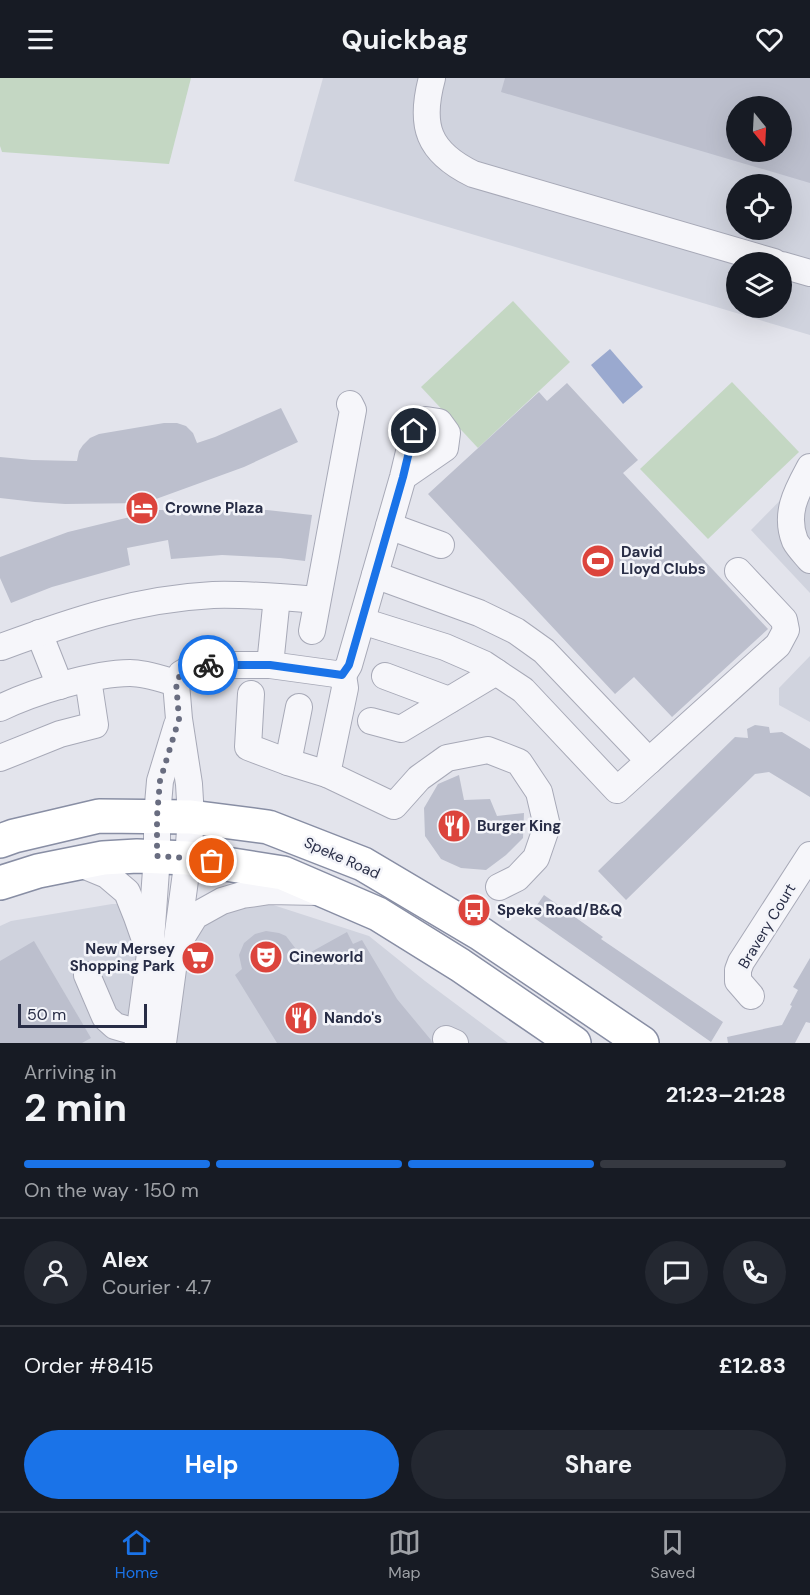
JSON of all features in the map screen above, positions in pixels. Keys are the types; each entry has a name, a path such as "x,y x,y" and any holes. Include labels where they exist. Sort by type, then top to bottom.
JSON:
{"highway":[{"name":"Speke Road","path":"0,841 99,816 191,817 268,827 363,864 481,934 642,1043"},
{"path":"0,883 38,870 103,858 173,857 283,873 378,914 460,965 574,1043"}],"street":[{"path":"432,78 426,107 427,126 434,144 444,156 458,166 473,174 740,252"},
{"path":"792,268 810,273"},
{"path":"312,631 353,410 350,404"},
{"path":"327,774 345,688 342,675 349,665 403,477"},
{"path":"805,477 792,505 792,526 796,542 810,560"},
{"path":"389,526 441,545"},
{"path":"362,621 445,647 484,664 523,690 617,790 778,645 786,630 784,620 738,571"},
{"path":"375,575 479,613 516,631 544,651 649,761"},
{"path":"3,653 39,633 93,615 158,601 214,595 317,600"},
{"path":"270,665 277,597"},
{"path":"39,633 60,686"},
{"path":"87,975 105,1017 115,1026 138,1038 150,954 173,857 191,817 176,682 181,674 191,668 205,665 270,665 342,675"},
{"path":"371,721 401,729 496,672"},
{"path":"0,708 32,695 88,679 132,673 176,682"},
{"path":"385,676 449,700"},
{"path":"0,758 60,734 95,724 88,679"},
{"path":"250,694 248,747 327,774 394,806 419,778 447,758 488,750 519,762 539,792 547,826 536,858 517,878 499,887"},
{"path":"288,762 299,707"},
{"path":"163,1043 176,948 173,857 157,816 160,781 179,719"},
{"path":"122,816 144,805 160,781"},
{"name":"Bravery Court","path":"751,996 738,981 738,969 810,855"},
{"path":"78,863 107,875 127,892 150,954"},
{"path":"176,948 195,916 222,901 270,891 327,892"}],"shaded area":[{"path":"323,78 810,78 810,335 753,318 792,318 792,252 726,252 726,310 294,181"},
{"path":"810,470 810,593 751,530"},
{"path":"810,656 810,722 779,705 779,688"},
{"name":"New Mersey Shopping Park","path":"267,903 369,936 508,1043 0,1043 0,926 11,921 112,904"}],"green space":[{"path":"0,78 191,78 169,164 2,152 0,146"},
{"path":"513,301 570,362 478,448 421,387"},
{"path":"732,382 799,452 708,539 640,469"}],"water":[{"path":"610,349 643,387 623,404 591,365"}],"building":[{"path":"505,78 810,78 810,183 792,178 792,174 779,174 739,162 792,162 792,96 726,96 726,158 501,92"},
{"name":"David Lloyd Clubs","path":"567,383 638,460 623,473 768,629 672,717 634,677 615,694 428,494 539,392 547,401"},
{"path":"281,408 298,442 244,467 145,503 65,504 0,498 0,457 77,461 83,445 90,438 99,434 164,423 186,426 193,433 197,443"},
{"path":"159,510 267,510 312,515 305,561 222,555 171,559 168,540 127,548 130,565 52,587 11,603 0,578 0,557 68,532"},
{"path":"755,725 769,727 770,733 782,732 810,749 810,797 769,772 755,774 626,900 598,871 735,737 748,738 747,729"},
{"path":"459,775 464,800 490,799 497,816 524,813 523,838 486,870 461,868 441,859 425,836 424,808 438,784"},
{"path":"544,895 603,937 601,939 723,1022 711,1042 530,915"},
{"path":"266,931 286,936 302,957 347,932 353,944 362,940 397,999 432,1043 277,1043 235,975 242,969 239,955 244,943 255,934"},
{"path":"34,941 91,1038 82,1043 0,1043 0,961"},
{"path":"810,958 810,1023 806,1022 795,1043 728,1043 727,1037 782,1025 798,990 793,987"}],"way so far":[{"path":"208,665 191,668 181,674 176,682 179,719 160,781 157,856 212,861"}],"place":[{"name":"Crowne Plaza","path":"142,508"},
{"name":"David Lloyd Clubs","path":"598,561"},
{"name":"Burger King","path":"454,826"},
{"name":"Speke Road/B&Q","path":"474,910"},
{"name":"Cineworld","path":"266,957"},
{"name":"New Mersey Shopping Park","path":"198,958"},
{"name":"Nando's","path":"301,1018"}],"route":[{"path":"208,665 270,665 342,675 349,665 414,431"}]}
